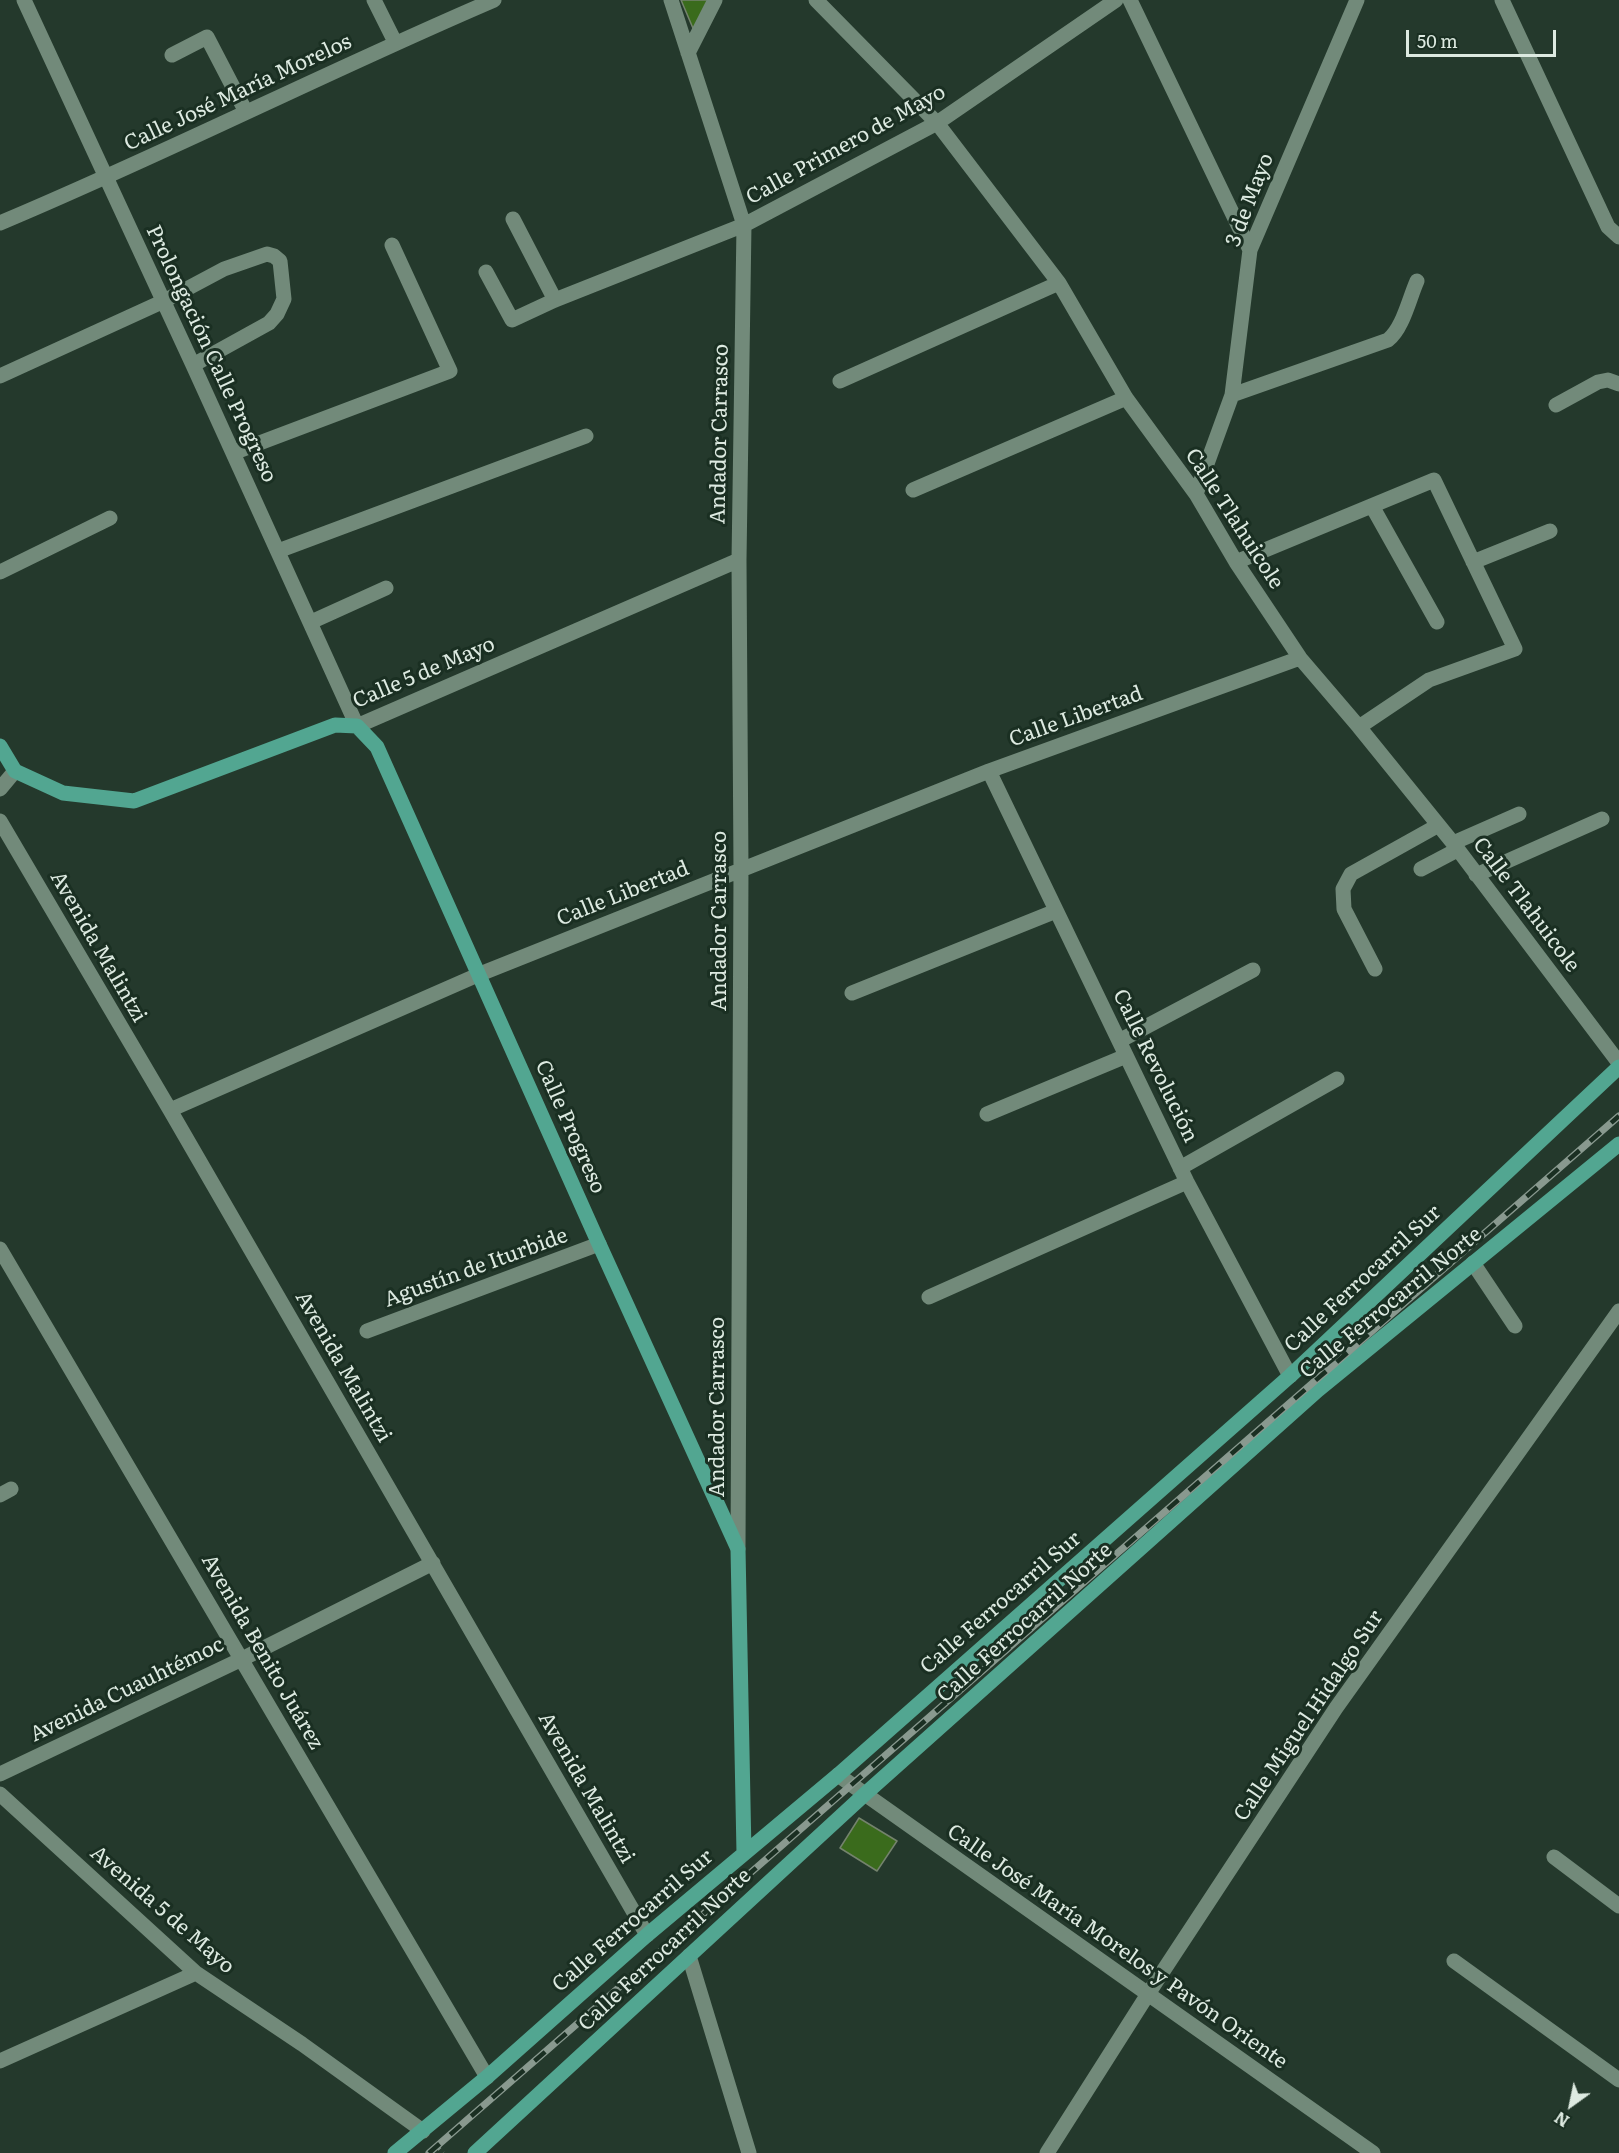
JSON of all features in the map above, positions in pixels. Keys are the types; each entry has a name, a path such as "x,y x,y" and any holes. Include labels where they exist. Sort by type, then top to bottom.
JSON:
{"main road":[{"name":"Calle 5 de Mayo","path":"15,771 63,793 134,801 335,725 357,726"},
{"name":"Calle Progreso","path":"357,726 377,747 738,1549"},
{"path":"0,746 15,771"},
{"name":"Calle Ferrocarril Sur","path":"395,2153 487,2076 646,1935 838,1775 1290,1376 1619,1065"},
{"name":"Calle Ferrocarril Norte","path":"478,2152 865,1794 1318,1390 1619,1144"},
{"name":"Andador Carrasco","path":"738,1549 744,1853"}],"street":[{"name":"Prolongación Calle Progreso","path":"24,0 193,364 357,726"},
{"path":"374,0 395,42"},
{"name":"Calle José María Morelos","path":"0,223 107,178 395,42 494,0"},
{"name":"Andador Carrasco","path":"670,0 744,225 739,560 741,870 738,1549"},
{"path":"688,52 715,0"},
{"name":"Calle Tlahuicole","path":"816,0 937,123 1059,283 1126,398 1196,494 1236,562 1300,658 1359,727 1455,847 1619,1065"},
{"name":"Calle Primero de Mayo","path":"486,272 512,320 555,300 744,225 937,123 1116,0"},
{"path":"1130,0 1250,250"},
{"name":"3 de Mayo","path":"1196,494 1232,395 1250,250 1357,0"},
{"path":"1502,0 1608,227 1619,237"},
{"path":"172,56 207,37 246,112"},
{"path":"513,219 555,300"},
{"path":"233,453 450,371 392,245"},
{"path":"0,376 164,301 224,269 267,254 274,256 280,261 284,299 277,314 270,323 193,364"},
{"path":"1232,395 1388,340 1398,326 1417,281"},
{"path":"840,381 1059,283"},
{"path":"1556,405 1598,382 1608,380 1619,384"},
{"path":"913,489 1126,398"},
{"path":"278,551 586,436"},
{"path":"1236,562 1434,480 1515,649 1430,680 1359,727"},
{"path":"1372,506 1437,622"},
{"path":"0,572 110,518"},
{"path":"1473,562 1550,531"},
{"name":"Calle 5 de Mayo","path":"357,726 739,560"},
{"path":"311,622 386,588"},
{"name":"Calle Libertad","path":"170,1110 480,974 989,771 1300,658"},
{"path":"0,789 15,771"},
{"name":"Calle Revolución","path":"989,771 1180,1168 1290,1376"},
{"path":"1420,869 1455,847 1519,814"},
{"path":"1476,875 1602,819"},
{"name":"Avenida Malintzi","path":"0,821 433,1563 646,1935"},
{"path":"1375,969 1344,909 1343,889 1351,874 1437,826"},
{"path":"852,993 1056,911"},
{"path":"1119,1041 1253,970"},
{"path":"987,1114 1126,1056"},
{"path":"1180,1168 1336,1079"},
{"path":"929,1297 1187,1182"},
{"name":"Agustín de Iturbide","path":"367,1331 599,1244"},
{"name":"Avenida Benito Juárez","path":"0,1249 487,2076"},
{"path":"1473,1263 1515,1326"},
{"name":"Calle Miguel Hidalgo Sur","path":"1047,2153 1148,1994 1336,1708 1619,1311"},
{"name":"Avenida Cuauhtémoc","path":"0,1774 242,1659 433,1563"},
{"name":"Calle José María Morelos y Pavón Oriente","path":"838,1775 1372,2153"},
{"name":"Avenida 5 de Mayo","path":"0,1794 196,1973 302,2044 423,2131"},
{"path":"1554,1857 1619,1906"},
{"path":"689,1956 749,2153"},
{"path":"1454,1961 1619,2080"},
{"path":"0,2061 196,1973"}],"path":[{"path":"437,2146 443,2153"}],"building":[{"path":"681,0 712,0 695,33"},
{"path":"859,1818 897,1841 877,1871 840,1848"}],"railway":[{"path":"429,2153 1619,1116"}]}
